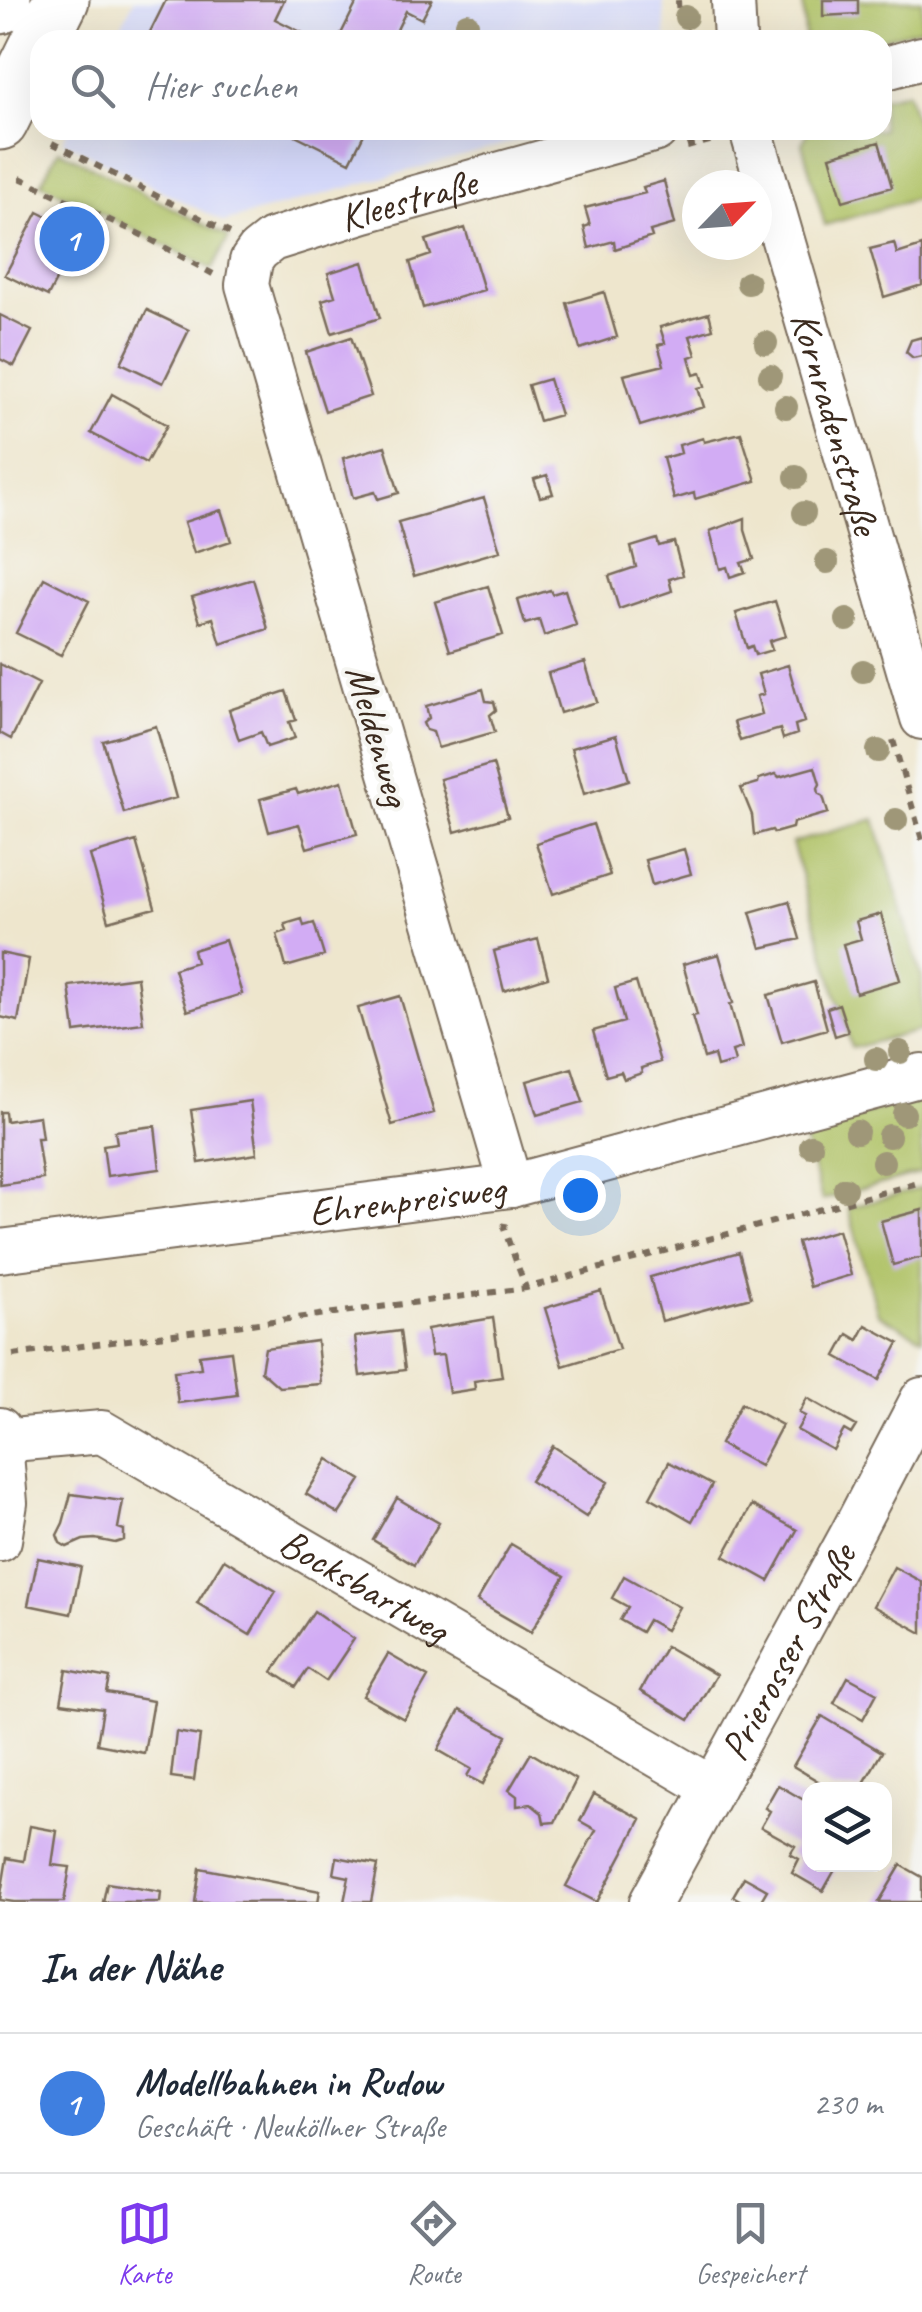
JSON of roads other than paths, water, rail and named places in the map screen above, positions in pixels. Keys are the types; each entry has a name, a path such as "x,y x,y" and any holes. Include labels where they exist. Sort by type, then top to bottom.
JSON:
{"main road":[{"path":"46,30 61,0"},
{"path":"2,111 30,59"}],"street":[{"path":"734,0 736,30"},
{"path":"892,66 922,58"},
{"name":"Kleestraße","path":"235,282 258,251 272,240 378,207 667,140"},
{"name":"Kornradenstraße","path":"736,140 922,718"},
{"name":"Meldenweg","path":"235,282 512,1186"},
{"name":"Ehrenpreisweg","path":"0,1251 512,1186 922,1076"},
{"name":"Prierosser Straße","path":"651,1902 922,1399"},
{"name":"Bocksbartweg","path":"1,1435 102,1432 714,1788"},
{"path":"0,1540 6,1504 1,1435"}],"place":[{"name":"Modellbahnen in Rudow","path":"72,239"}]}
